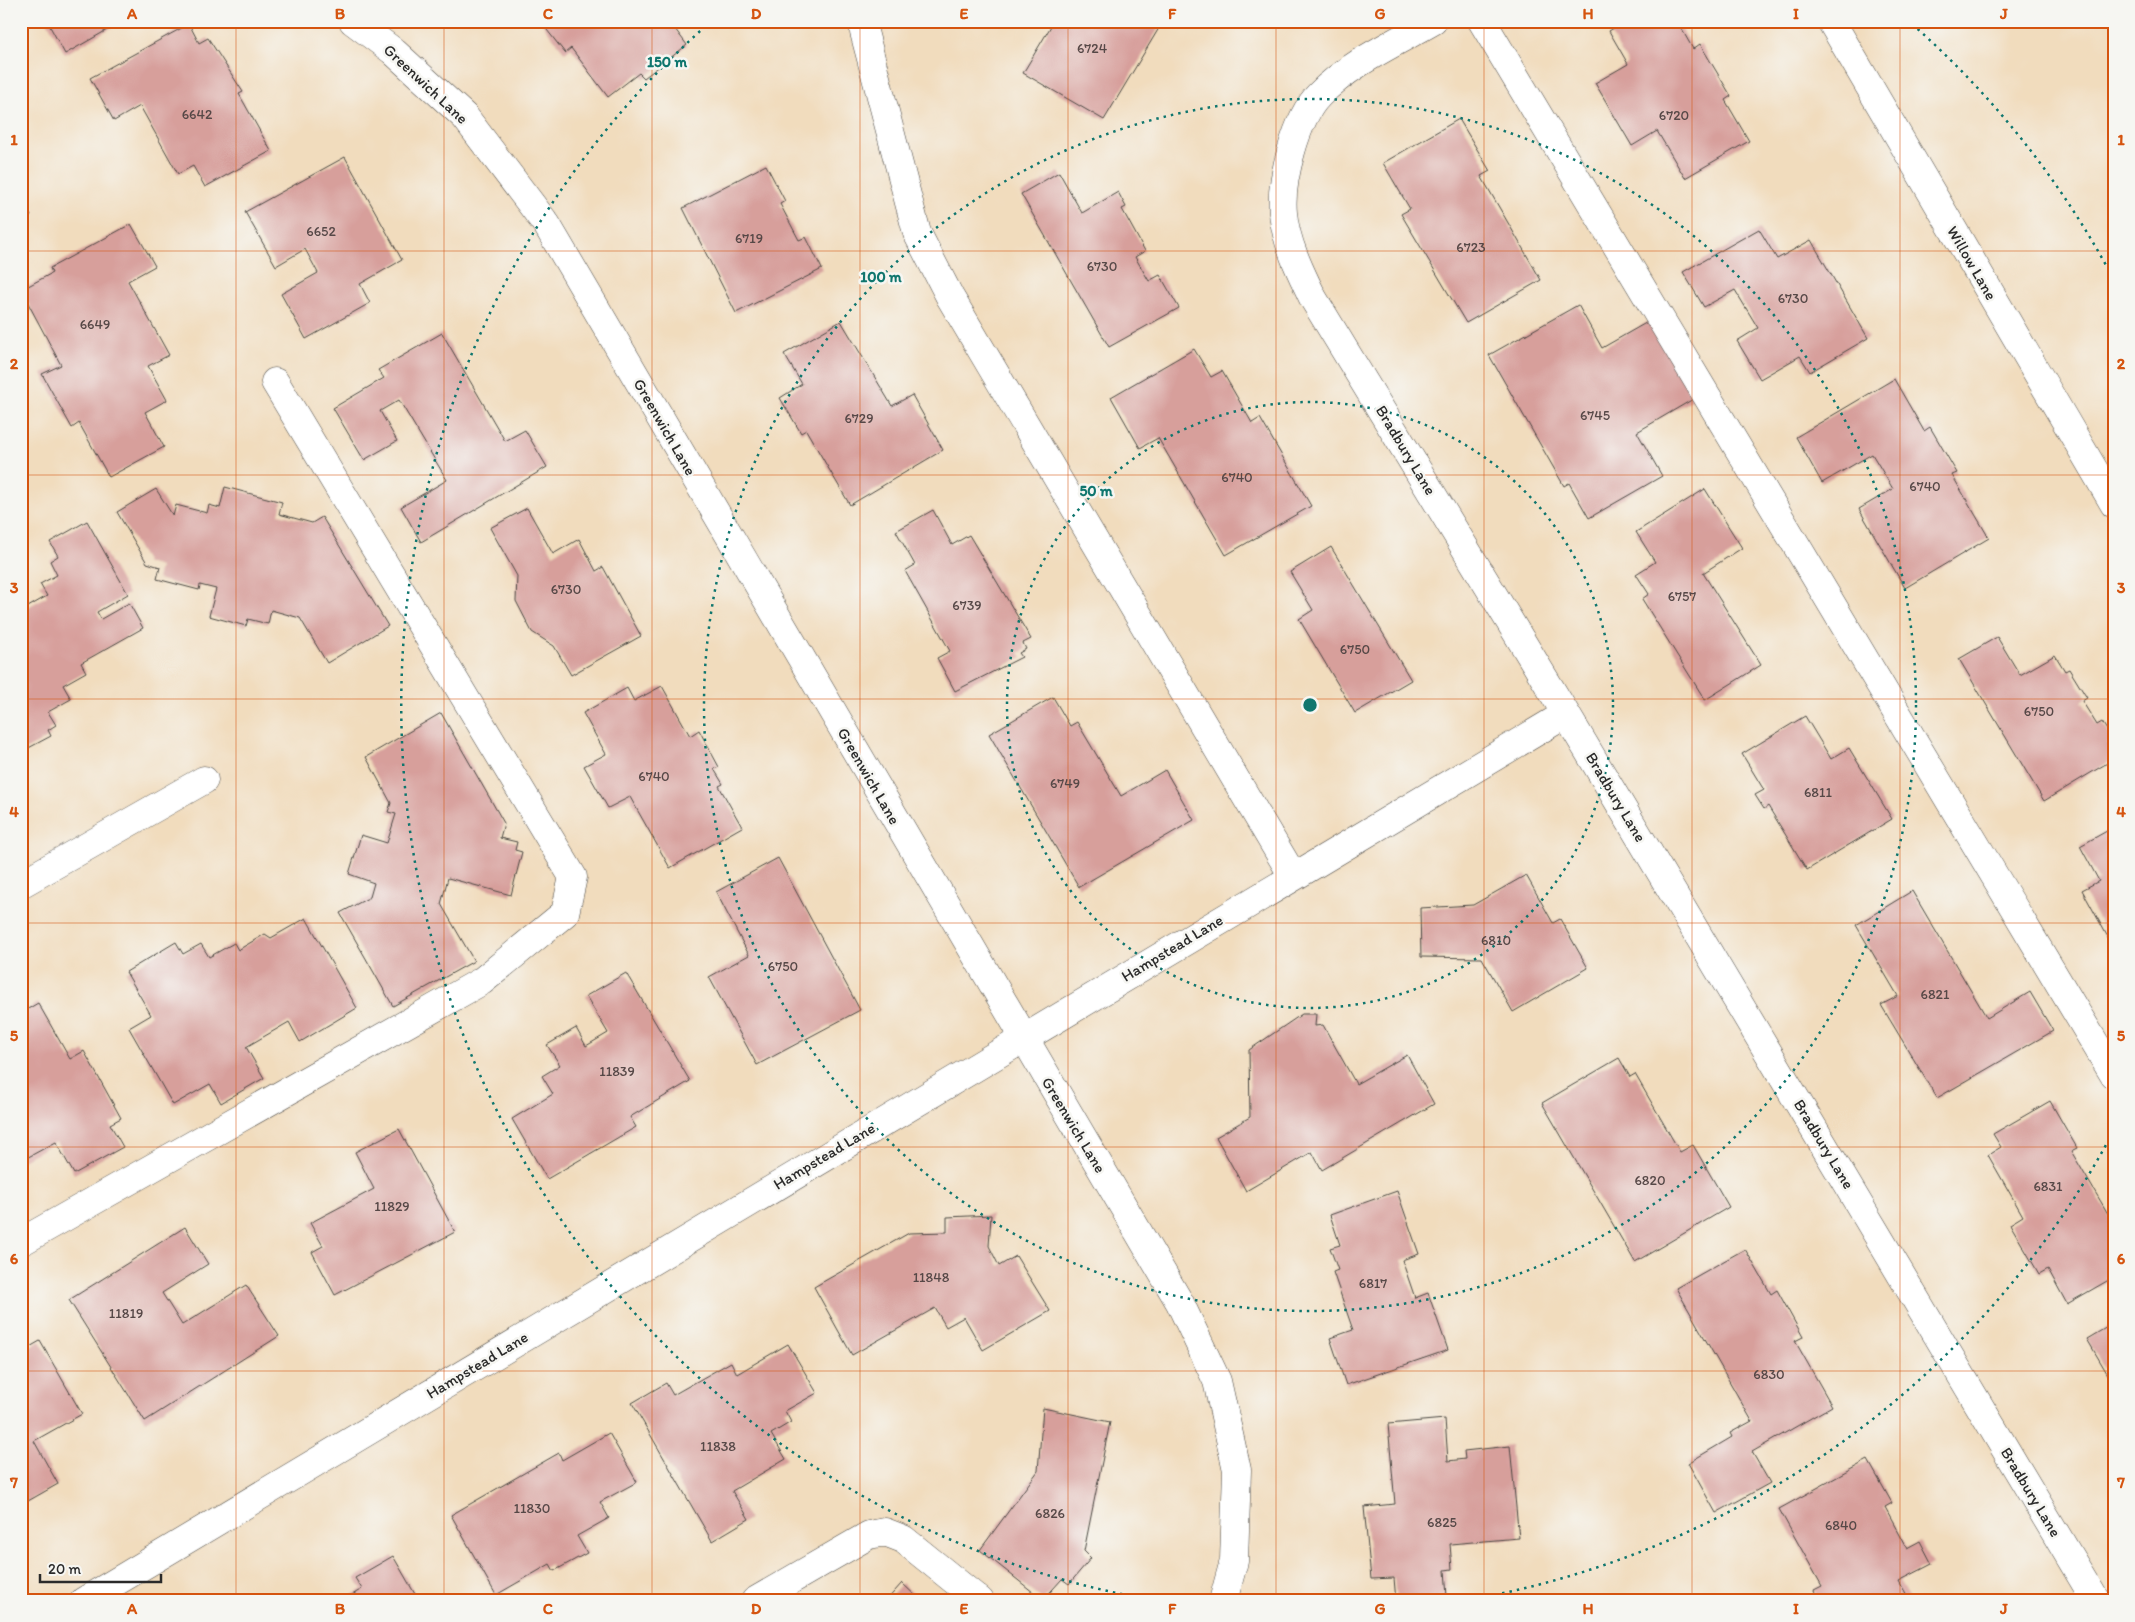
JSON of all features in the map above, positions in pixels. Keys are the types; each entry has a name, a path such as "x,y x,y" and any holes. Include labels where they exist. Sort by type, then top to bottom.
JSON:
{"street":[{"name":"Greenwich Lane","path":"353,21 393,51 465,117 547,225 1022,1038 1180,1303 1217,1381 1237,1470 1234,1561 1223,1601"},
{"path":"863,21 864,32 917,233 950,297 1293,876"},
{"name":"Bradbury Lane","path":"1434,21 1357,65 1318,96 1294,137 1287,168 1283,212 1293,257 1313,298 1566,714 2096,1601"},
{"path":"1482,21 2114,1075"},
{"name":"Willow Lane","path":"1831,21 2114,504"},
{"path":"21,1242 482,981 565,912 573,877 275,382"},
{"name":"Hampstead Lane","path":"84,1601 1566,714"},
{"path":"21,884 204,780"},
{"path":"755,1601 870,1535 885,1532 903,1539 980,1601"}],"building":[{"path":"47,21 123,21 65,54"},
{"path":"540,21 669,21 687,45 644,78 639,73 608,97 571,48 565,53"},
{"path":"1054,21 1162,23 1104,120 1023,73"},
{"path":"1625,21 1677,21 1693,49 1700,44 1731,96 1725,100 1749,141 1685,178 1657,131 1632,146 1595,83 1628,64 1609,31"},
{"path":"189,24 199,43 208,38 243,92 239,94 271,151 205,187 193,166 178,174 140,106 114,121 90,78"},
{"path":"1459,119 1490,171 1481,176 1541,280 1466,323 1401,214 1410,209 1383,163"},
{"path":"345,157 402,260 360,284 370,303 306,339 281,294 318,273 305,249 276,266 245,212"},
{"path":"766,165 785,201 780,204 799,240 806,237 822,269 736,313 683,208"},
{"path":"1059,172 1082,213 1118,192 1126,207 1122,209 1145,251 1135,257 1149,281 1160,275 1179,308 1109,347 1021,194"},
{"path":"21,200 31,216 21,221"},
{"path":"131,224 155,266 128,281 169,355 148,366 167,400 145,412 164,447 109,477 79,423 72,428 42,374 61,365 21,290 52,273 50,268"},
{"path":"1759,229 1777,259 1811,240 1868,338 1810,372 1800,356 1760,379 1737,341 1758,328 1735,290 1704,307 1683,272"},
{"path":"1578,305 1602,348 1651,320 1695,398 1637,432 1662,476 1589,518 1569,483 1564,486 1489,355"},
{"path":"841,321 892,406 912,395 943,450 850,505 806,430 801,433 780,398 802,384 784,354"},
{"path":"442,333 505,441 525,430 547,467 421,542 401,507 447,480 399,400 380,411 397,441 364,460 333,408 384,378 378,370"},
{"path":"1194,349 1211,377 1222,371 1252,423 1260,418 1311,506 1226,555 1158,438 1140,448 1111,397"},
{"path":"1894,379 1924,431 1930,427 1957,473 1952,475 1989,538 1905,588 1859,509 1893,489 1872,454 1822,483 1796,437"},
{"path":"225,487 282,502 279,514 312,523 322,517 388,626 327,663 300,618 271,610 268,624 248,619 246,626 209,616 216,589 200,585 199,590 157,579 160,567 147,563 117,512 156,489 173,516 176,505 207,513 209,505 220,508"},
{"path":"1705,489 1742,548 1703,573 1761,665 1705,700 1642,599 1649,594 1636,574 1655,562 1636,532"},
{"path":"527,508 553,554 579,539 596,571 603,567 641,636 571,675 554,646 532,632 516,601 517,576 490,528"},
{"path":"933,510 952,545 969,535 1031,639 1023,643 1026,649 1019,653 1022,657 955,691 937,658 950,651 905,571 915,565 896,531"},
{"path":"87,521 128,594 97,612 101,619 129,603 143,628 81,663 86,672 63,685 71,699 48,712 56,725 48,730 51,736 21,752 21,611 47,596 40,584 57,575 50,561 58,556 50,542"},
{"path":"1331,547 1411,680 1355,713 1299,619 1313,610 1290,572"},
{"path":"1997,637 2020,675 2055,655 2065,671 2069,669 2087,698 2082,701 2097,725 2102,722 2113,740 2107,743 2114,754 2114,759 2044,801 1959,659"},
{"path":"662,686 690,736 699,730 719,767 714,769 723,784 719,786 742,827 670,868 630,797 608,808 584,766 606,754 583,713 627,688 634,701"},
{"path":"1053,697 1070,726 1077,722 1121,796 1165,770 1194,820 1079,887 989,734"},
{"path":"441,713 504,823 500,838 517,842 515,850 522,852 511,895 448,878 441,904 474,961 393,1006 340,913 370,897 374,883 349,874 361,835 387,843 396,814 388,812 391,803 366,757"},
{"path":"1805,716 1831,759 1849,748 1892,819 1807,870 1768,806 1764,809 1755,795 1764,790 1742,754"},
{"path":"2114,827 2114,939 2110,941 2082,890 2099,881 2080,846"},
{"path":"778,858 860,1010 757,1065 709,977 749,955 716,892"},
{"path":"1526,875 1553,923 1560,919 1588,968 1513,1012 1482,958 1421,957 1420,908 1473,905"},
{"path":"1912,891 1987,1018 2030,992 2053,1031 1937,1098 1881,1005 1898,996 1856,925"},
{"path":"306,918 357,1008 300,1042 289,1022 246,1047 264,1078 221,1103 210,1084 173,1105 129,1028 151,1015 126,972 176,942 183,954 201,944 209,957 234,943 238,950 265,934 271,938"},
{"path":"626,973 690,1081 630,1117 636,1127 547,1179 512,1119 553,1094 542,1076 560,1065 547,1045 576,1028 586,1046 608,1033 586,996"},
{"path":"38,1003 70,1059 84,1051 121,1118 110,1124 123,1147 74,1174 56,1142 21,1161 21,1013"},
{"path":"1302,1014 1316,1014 1315,1026 1323,1025 1356,1084 1407,1055 1434,1104 1322,1170 1312,1152 1246,1191 1216,1137 1250,1117 1249,1050"},
{"path":"1619,1058 1630,1077 1635,1074 1680,1152 1693,1145 1729,1207 1635,1262 1542,1103"},
{"path":"2050,1101 2077,1148 2071,1151 2114,1224 2114,1277 2067,1304 2048,1269 2039,1274 2010,1224 2023,1216 1988,1155 2001,1147 1993,1134"},
{"path":"399,1129 455,1232 335,1295 312,1252 323,1246 310,1223 374,1189 355,1152"},
{"path":"1397,1191 1419,1254 1402,1260 1415,1298 1428,1293 1448,1350 1346,1385 1330,1338 1353,1330 1333,1272 1338,1270 1330,1248 1340,1245 1330,1215"},
{"path":"991,1215 989,1246 999,1266 1016,1256 1050,1311 983,1350 964,1317 946,1327 935,1308 852,1355 814,1287 909,1233 947,1232 947,1217"},
{"path":"185,1227 208,1264 162,1293 182,1325 246,1285 279,1336 145,1421 69,1300"},
{"path":"1745,1249 1771,1294 1777,1290 1803,1337 1795,1341 1832,1406 1752,1452 1770,1483 1716,1513 1688,1463 1732,1437 1730,1433 1752,1421 1676,1288"},
{"path":"2114,1323 2114,1385 2087,1339"},
{"path":"40,1341 82,1414 34,1441 58,1484 21,1505 21,1352"},
{"path":"788,1344 817,1393 785,1411 791,1422 771,1434 786,1459 732,1491 749,1519 712,1541 632,1403 666,1383 673,1395 731,1362 737,1374"},
{"path":"1043,1408 1110,1422 1084,1551 1091,1558 1069,1584 1062,1579 1043,1600 980,1550 1038,1471"},
{"path":"1445,1419 1448,1461 1465,1459 1464,1451 1510,1446 1519,1538 1450,1544 1452,1569 1445,1570 1447,1597 1396,1601 1394,1578 1371,1579 1364,1507 1395,1504 1388,1424"},
{"path":"609,1433 637,1482 600,1502 609,1518 577,1536 587,1553 554,1571 550,1564 496,1595 451,1515 559,1453 562,1460"},
{"path":"1868,1460 1892,1503 1885,1507 1907,1548 1920,1541 1932,1564 1899,1581 1909,1599 1906,1601 1819,1601 1814,1590 1822,1586 1779,1509"},
{"path":"393,1556 419,1601 342,1601 362,1589 355,1578"},
{"path":"902,1583 921,1601 886,1601"}]}
